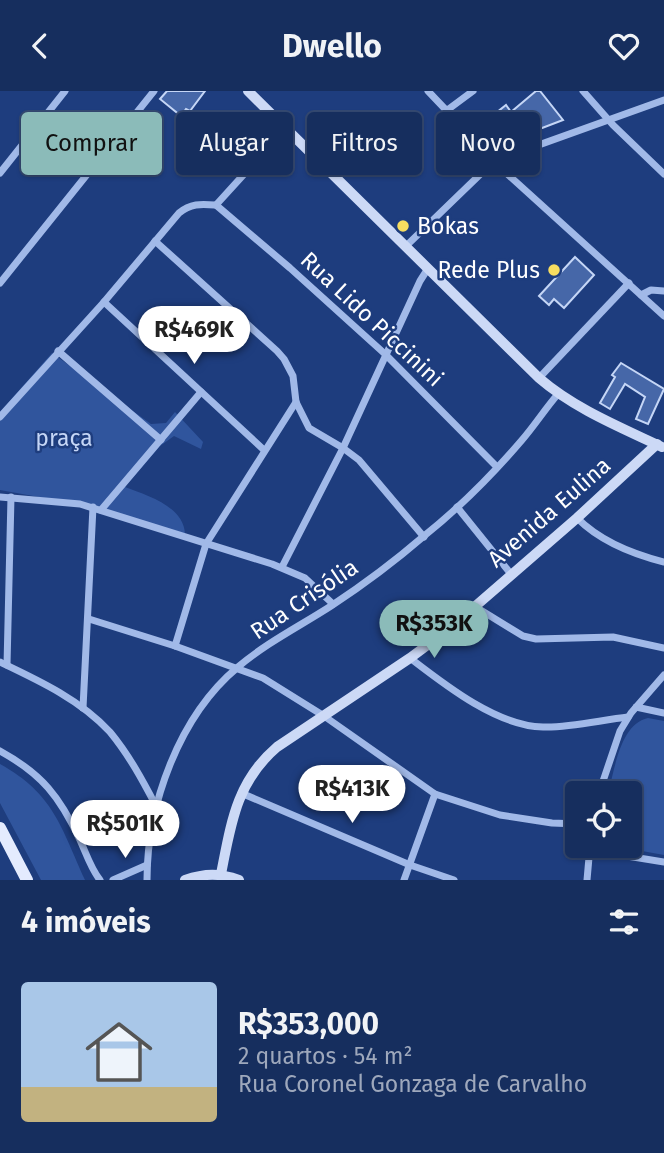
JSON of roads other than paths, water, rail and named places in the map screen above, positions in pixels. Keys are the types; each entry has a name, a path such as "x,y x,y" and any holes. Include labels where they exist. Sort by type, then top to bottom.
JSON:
{"main road":[{"path":"0,828 27,880"}],"street":[{"path":"0,173 65,91"},
{"path":"0,283 154,91"},
{"path":"248,91 268,112"},
{"path":"428,91 446,111 472,91"},
{"path":"583,91 609,121 664,174"},
{"path":"540,145 664,100"},
{"path":"293,137 427,270 558,394 586,411 661,446"},
{"path":"0,417 187,207 199,203 216,205 243,175"},
{"path":"405,247 480,175"},
{"path":"509,175 664,316"},
{"name":"Rua Lido Piccinini","path":"216,205 385,354 497,467"},
{"path":"155,241 284,359 293,376 296,402 309,428 343,448 369,470 424,537"},
{"path":"282,567 343,448 385,354 427,270"},
{"path":"539,378 629,283"},
{"path":"641,295 650,290 664,291"},
{"path":"104,302 264,450"},
{"path":"58,351 161,440"},
{"path":"83,708 97,509 161,440 201,391"},
{"name":"Rua Crisólia","path":"147,880 156,806 164,780 183,739 217,688 237,667 333,604 424,537 497,467 558,394"},
{"path":"175,646 206,544 296,402"},
{"name":"Avenida Eulina","path":"221,874 230,825 241,793 262,759 410,658 661,446"},
{"path":"0,497 56,501 97,509 282,567 305,578 333,604"},
{"path":"11,498 3,663 50,687 83,708 109,731 127,755 156,806"},
{"path":"457,507 511,573"},
{"path":"577,518 610,542 646,558 664,562"},
{"path":"474,606 523,636 536,639 613,636 664,647"},
{"path":"89,619 263,678 324,716 435,794 500,815 565,824"},
{"path":"410,658 463,695 499,716 524,725 544,727 628,717"},
{"path":"603,781 620,731 628,717 664,675"},
{"path":"636,707 664,713"},
{"path":"0,751 31,770 56,795 100,880"},
{"path":"241,793 410,865 454,880"},
{"path":"404,880 435,794"},
{"path":"587,880 589,858"},
{"path":"642,858 664,862"},
{"path":"113,880 147,865"},
{"path":"185,880 203,874 221,874 239,880"}],"place":[{"name":"Bokas","path":"403,226"},
{"name":"Rede Plus","path":"554,270"}],"park label":[{"name":"praça","path":"64,438"}]}
